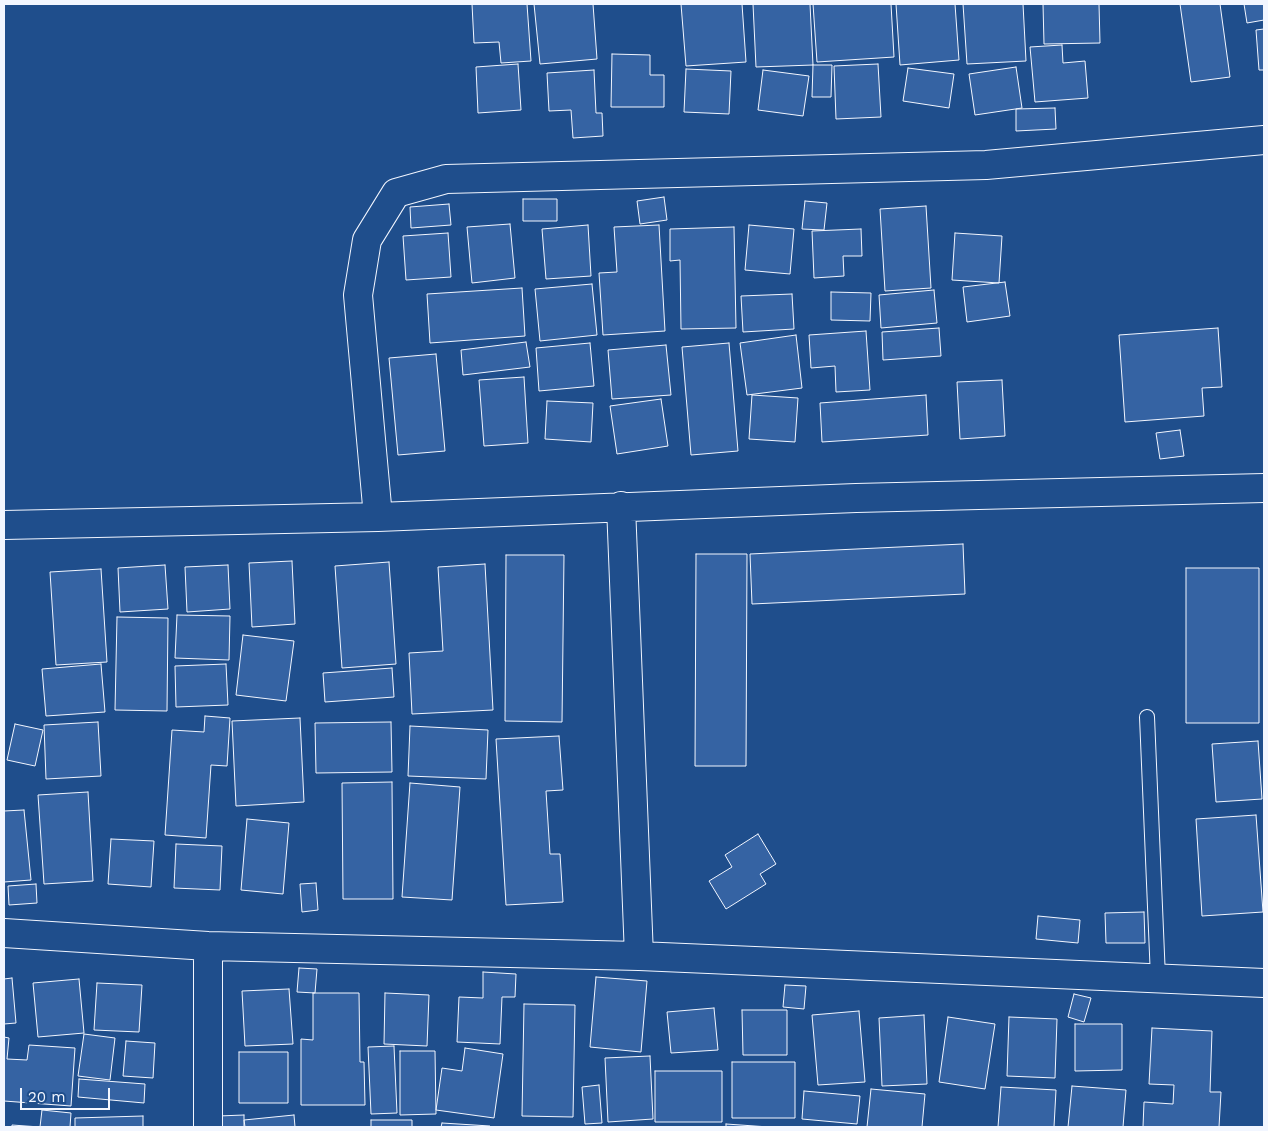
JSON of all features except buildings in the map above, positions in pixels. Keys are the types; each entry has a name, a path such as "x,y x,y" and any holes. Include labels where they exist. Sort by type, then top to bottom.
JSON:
{"street":[{"path":"378,516 358,295 367,240 396,193 446,179 986,165 1264,140"},
{"path":"4,525 378,516 856,498 1264,488"},
{"path":"620,506 639,956"},
{"path":"4,932 208,946 639,956 1264,983"},
{"path":"208,946 208,1127"}],"lane":[{"path":"1147,717 1158,978"}]}
